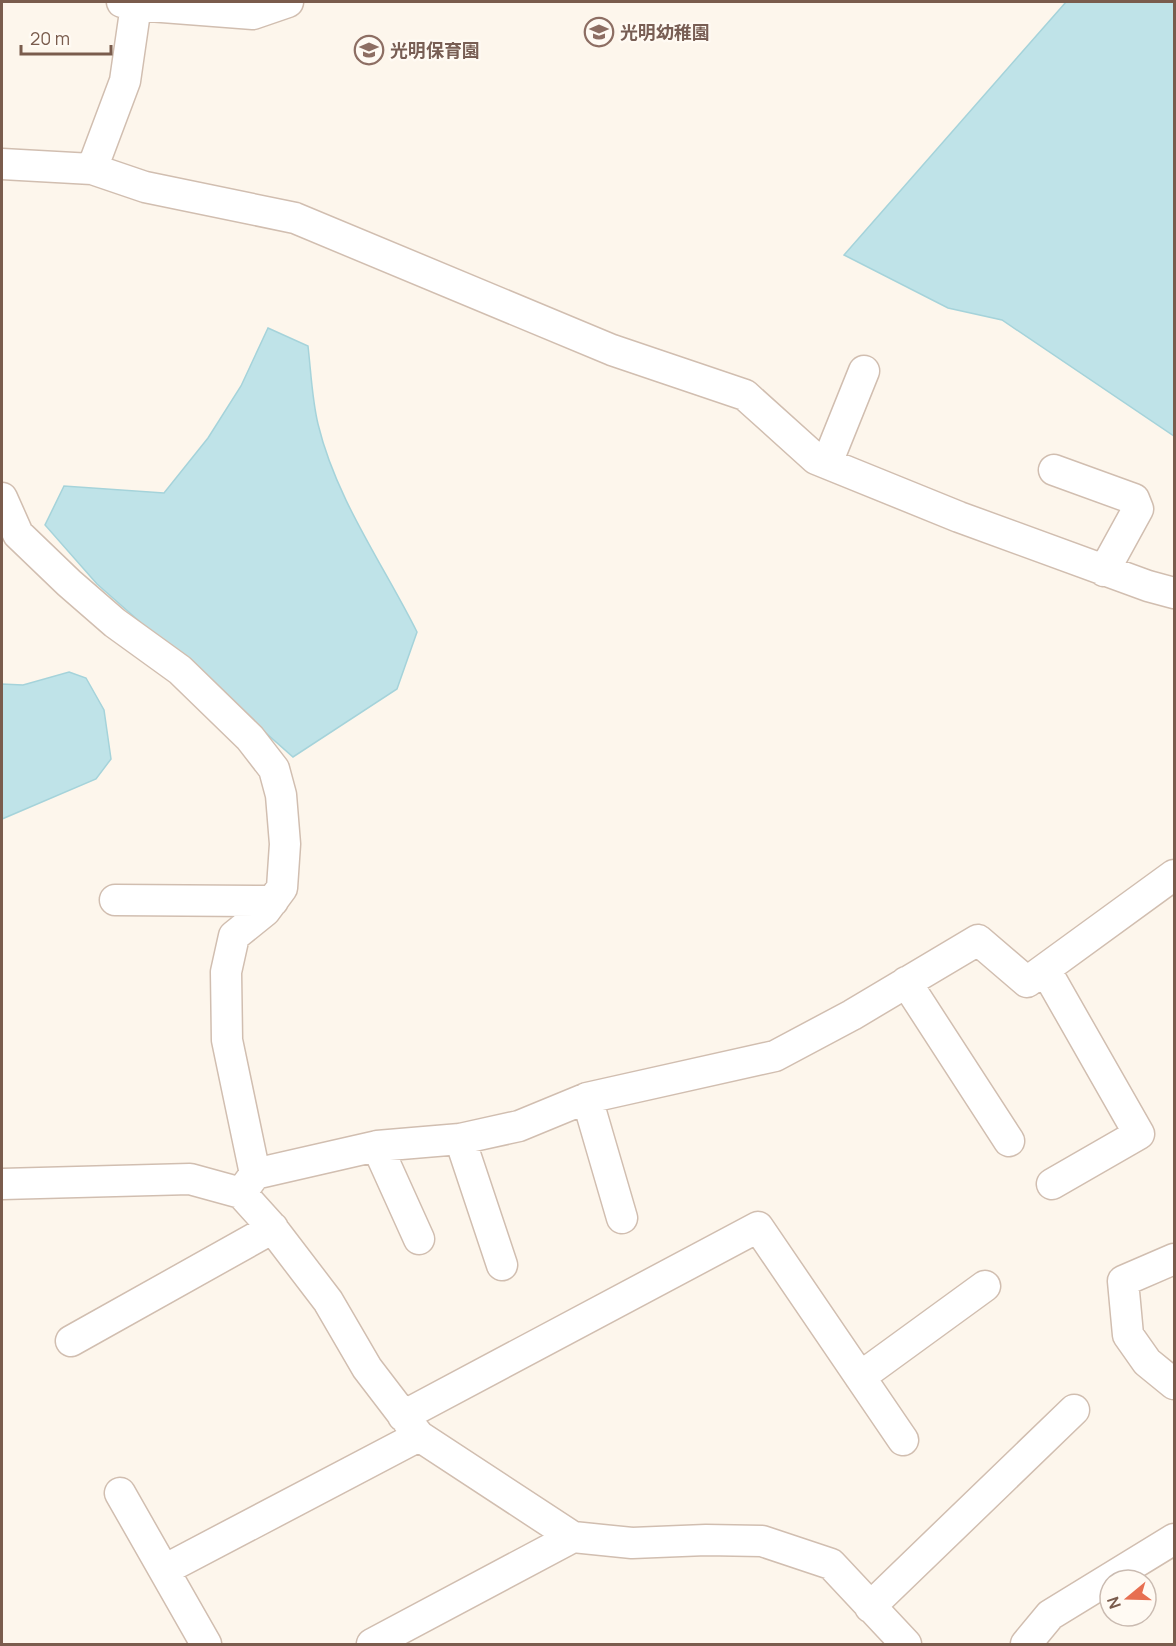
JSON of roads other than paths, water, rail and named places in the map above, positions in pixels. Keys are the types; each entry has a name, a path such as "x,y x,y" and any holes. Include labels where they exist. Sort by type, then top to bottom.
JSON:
{"street":[{"path":"92,169 125,81 129,3 253,14 288,2"},
{"path":"2,164 92,169 155,190 295,218 612,350 746,395 816,459 959,517 1104,571 1174,593"},
{"path":"827,463 864,371"},
{"path":"1054,470 1134,499 1138,509 1104,571"},
{"path":"2,498 10,536 115,623 180,670 250,738 274,770 281,795 285,844 282,888 265,911 234,936 226,972 227,1040 248,1184 273,1228 328,1301 367,1368 411,1426 573,1537 632,1543 706,1540 762,1541 831,1564 906,1644"},
{"path":"2,1184 190,1179 248,1184 377,1146 460,1139 519,1126 587,1098 775,1056 978,940 1027,982 1174,875"},
{"path":"115,900 273,901"},
{"path":"1045,969 1139,1134 1052,1185"},
{"path":"906,982 1010,1141"},
{"path":"587,1098 622,1218"},
{"path":"460,1139 502,1265"},
{"path":"377,1146 419,1239"},
{"path":"164,1570 758,1227 903,1440"},
{"path":"71,1341 273,1228"},
{"path":"1174,1258 1124,1281 1128,1335 1147,1362 1174,1384"},
{"path":"860,1377 985,1286"},
{"path":"870,1607 1074,1410"},
{"path":"120,1493 206,1644"},
{"path":"376,1644 573,1537"},
{"path":"1026,1644 1050,1616 1174,1539"}],"water":[{"path":"1066,2 1174,2 1174,436 1002,320 948,308 844,255"},
{"path":"268,328 308,346 318,424 336,479 417,632 397,689 293,757 97,584 45,525 64,486 164,493 208,438 241,386"},
{"path":"69,672 86,678 104,710 111,759 96,779 2,819 2,684 23,685"}],"place":[{"name":"光明幼稚園","path":"599,32"},
{"name":"光明保育園","path":"369,50"}]}
